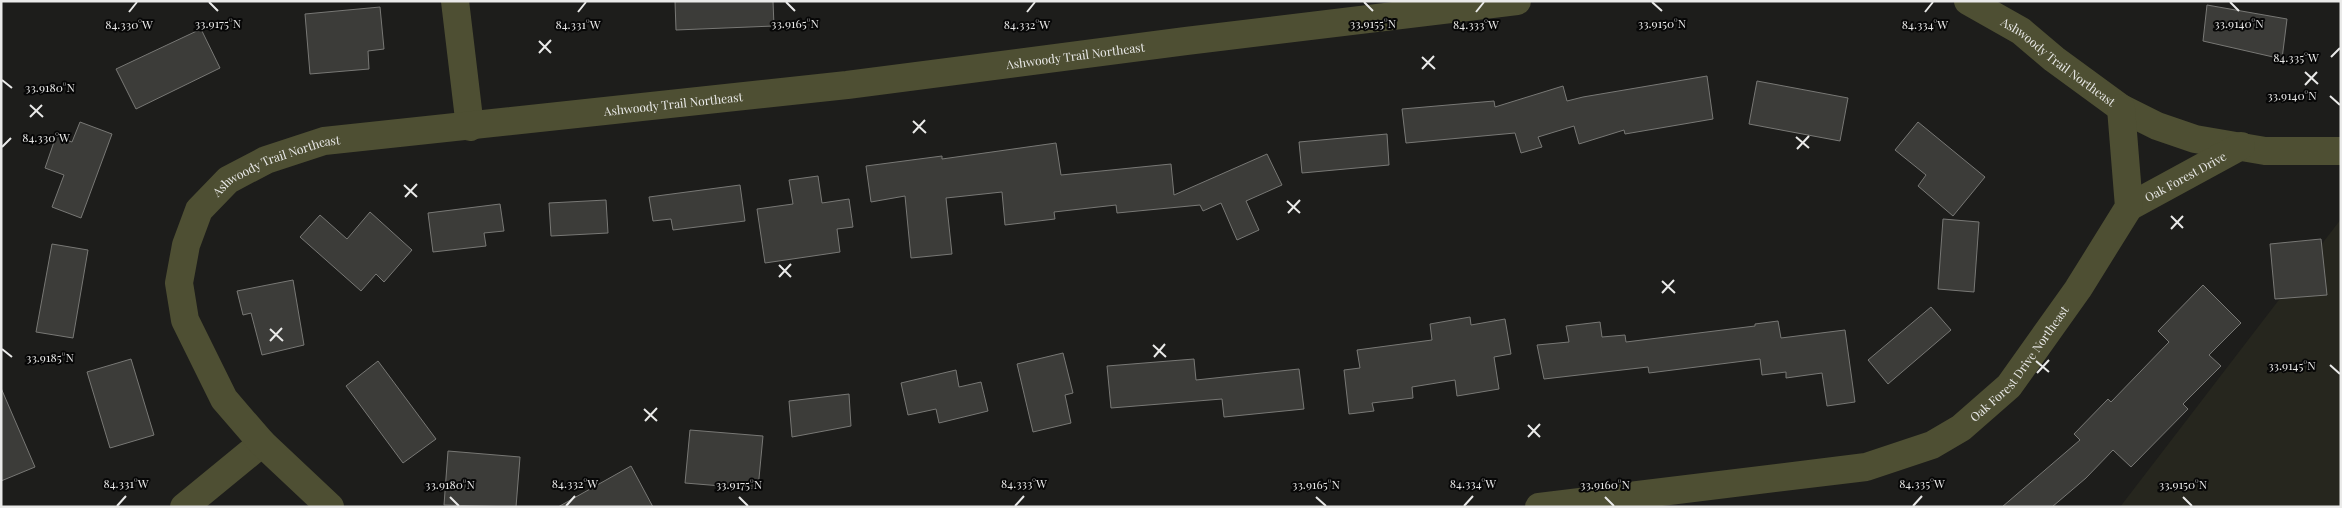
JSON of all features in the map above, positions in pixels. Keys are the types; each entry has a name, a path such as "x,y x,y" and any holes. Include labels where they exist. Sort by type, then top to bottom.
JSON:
{"street":[{"path":"456,1 470,127"},
{"name":"Ashwoody Trail Northeast","path":"330,507 262,443 224,399 185,320 179,282 186,245 199,210 228,180 266,160 324,141 470,127 847,85 1517,1"},
{"name":"Ashwoody Trail Northeast","path":"1968,1 2021,31 2054,60 2120,108"},
{"path":"2120,108 2157,126 2195,139 2265,151 2341,151"},
{"path":"2120,108 2129,207"},
{"name":"Oak Forest Drive","path":"2129,207 2241,146"},
{"name":"Oak Forest Drive Northeast","path":"1539,507 1866,466 1932,445 1961,428 2009,386 2078,289 2129,207"},
{"path":"184,507 262,443"}],"shaded area":[{"path":"2341,219 2341,507 2120,507"}],"building":[{"path":"675,1 773,1 774,26 676,30"},
{"path":"2207,5 2287,19 2282,59 2203,41"},
{"path":"380,7 384,49 368,51 369,69 310,74 305,14"},
{"path":"201,29 220,68 136,109 116,69"},
{"path":"1707,76 1713,119 1625,134 1624,130 1579,144 1574,126 1538,137 1542,147 1521,153 1515,133 1406,143 1402,109 1494,101 1495,107 1563,86 1567,101"},
{"path":"1757,81 1848,98 1840,141 1749,124"},
{"path":"80,122 112,134 81,218 52,207 64,175 45,168 56,136 72,142"},
{"path":"1918,122 1985,177 1953,216 1918,186 1926,175 1895,150"},
{"path":"1387,134 1389,165 1302,173 1299,142"},
{"path":"1056,143 1061,175 1171,164 1174,195 1267,154 1282,185 1246,201 1259,230 1237,240 1221,203 1203,211 1200,205 1117,213 1116,205 1054,212 1055,219 1005,225 1002,192 946,198 952,254 911,258 905,196 871,202 866,166 942,156 942,159"},
{"path":"818,176 822,203 849,199 853,227 837,229 840,252 765,263 757,209 793,204 789,180"},
{"path":"740,185 745,221 673,230 671,219 653,221 649,197"},
{"path":"606,200 608,233 551,236 549,203"},
{"path":"500,204 504,231 484,233 486,246 433,252 428,213"},
{"path":"370,212 412,250 384,282 376,274 361,291 300,237 320,215 347,239"},
{"path":"1943,219 1979,222 1974,292 1938,289"},
{"path":"2321,239 2327,295 2275,299 2270,244"},
{"path":"52,244 88,250 73,338 36,332"},
{"path":"293,280 304,345 262,355 251,313 243,315 237,291"},
{"path":"2203,285 2241,323 2209,355 2221,366 2183,404 2188,409 2131,467 2113,450 2086,478 2052,507 2002,507 2080,440 2074,434 2108,399 2111,402 2169,342 2158,331"},
{"path":"1931,307 1951,330 1888,384 1868,360"},
{"path":"1470,317 1471,325 1505,319 1511,354 1494,357 1499,389 1457,396 1455,380 1412,387 1413,398 1372,403 1374,411 1349,414 1344,370 1360,368 1357,350 1432,340 1430,324"},
{"path":"1778,321 1781,338 1845,330 1855,402 1827,406 1822,373 1786,378 1786,372 1762,375 1760,359 1649,373 1648,367 1544,379 1537,345 1569,342 1566,326 1600,322 1602,337 1625,335 1626,342 1755,326 1755,324"},
{"path":"1063,353 1073,393 1065,395 1071,423 1033,432 1017,364"},
{"path":"131,359 154,435 110,448 87,372"},
{"path":"1194,359 1196,380 1299,369 1304,409 1224,417 1222,399 1111,408 1107,366"},
{"path":"378,361 436,439 403,463 346,386"},
{"path":"956,370 959,387 981,382 988,411 939,423 936,409 908,415 901,383"},
{"path":"1,388 35,467 1,481"},
{"path":"849,394 851,426 792,437 789,401"},
{"path":"690,430 763,436 758,489 685,483"},
{"path":"448,451 520,457 516,507 444,505"},
{"path":"631,466 653,507 558,507"}]}
